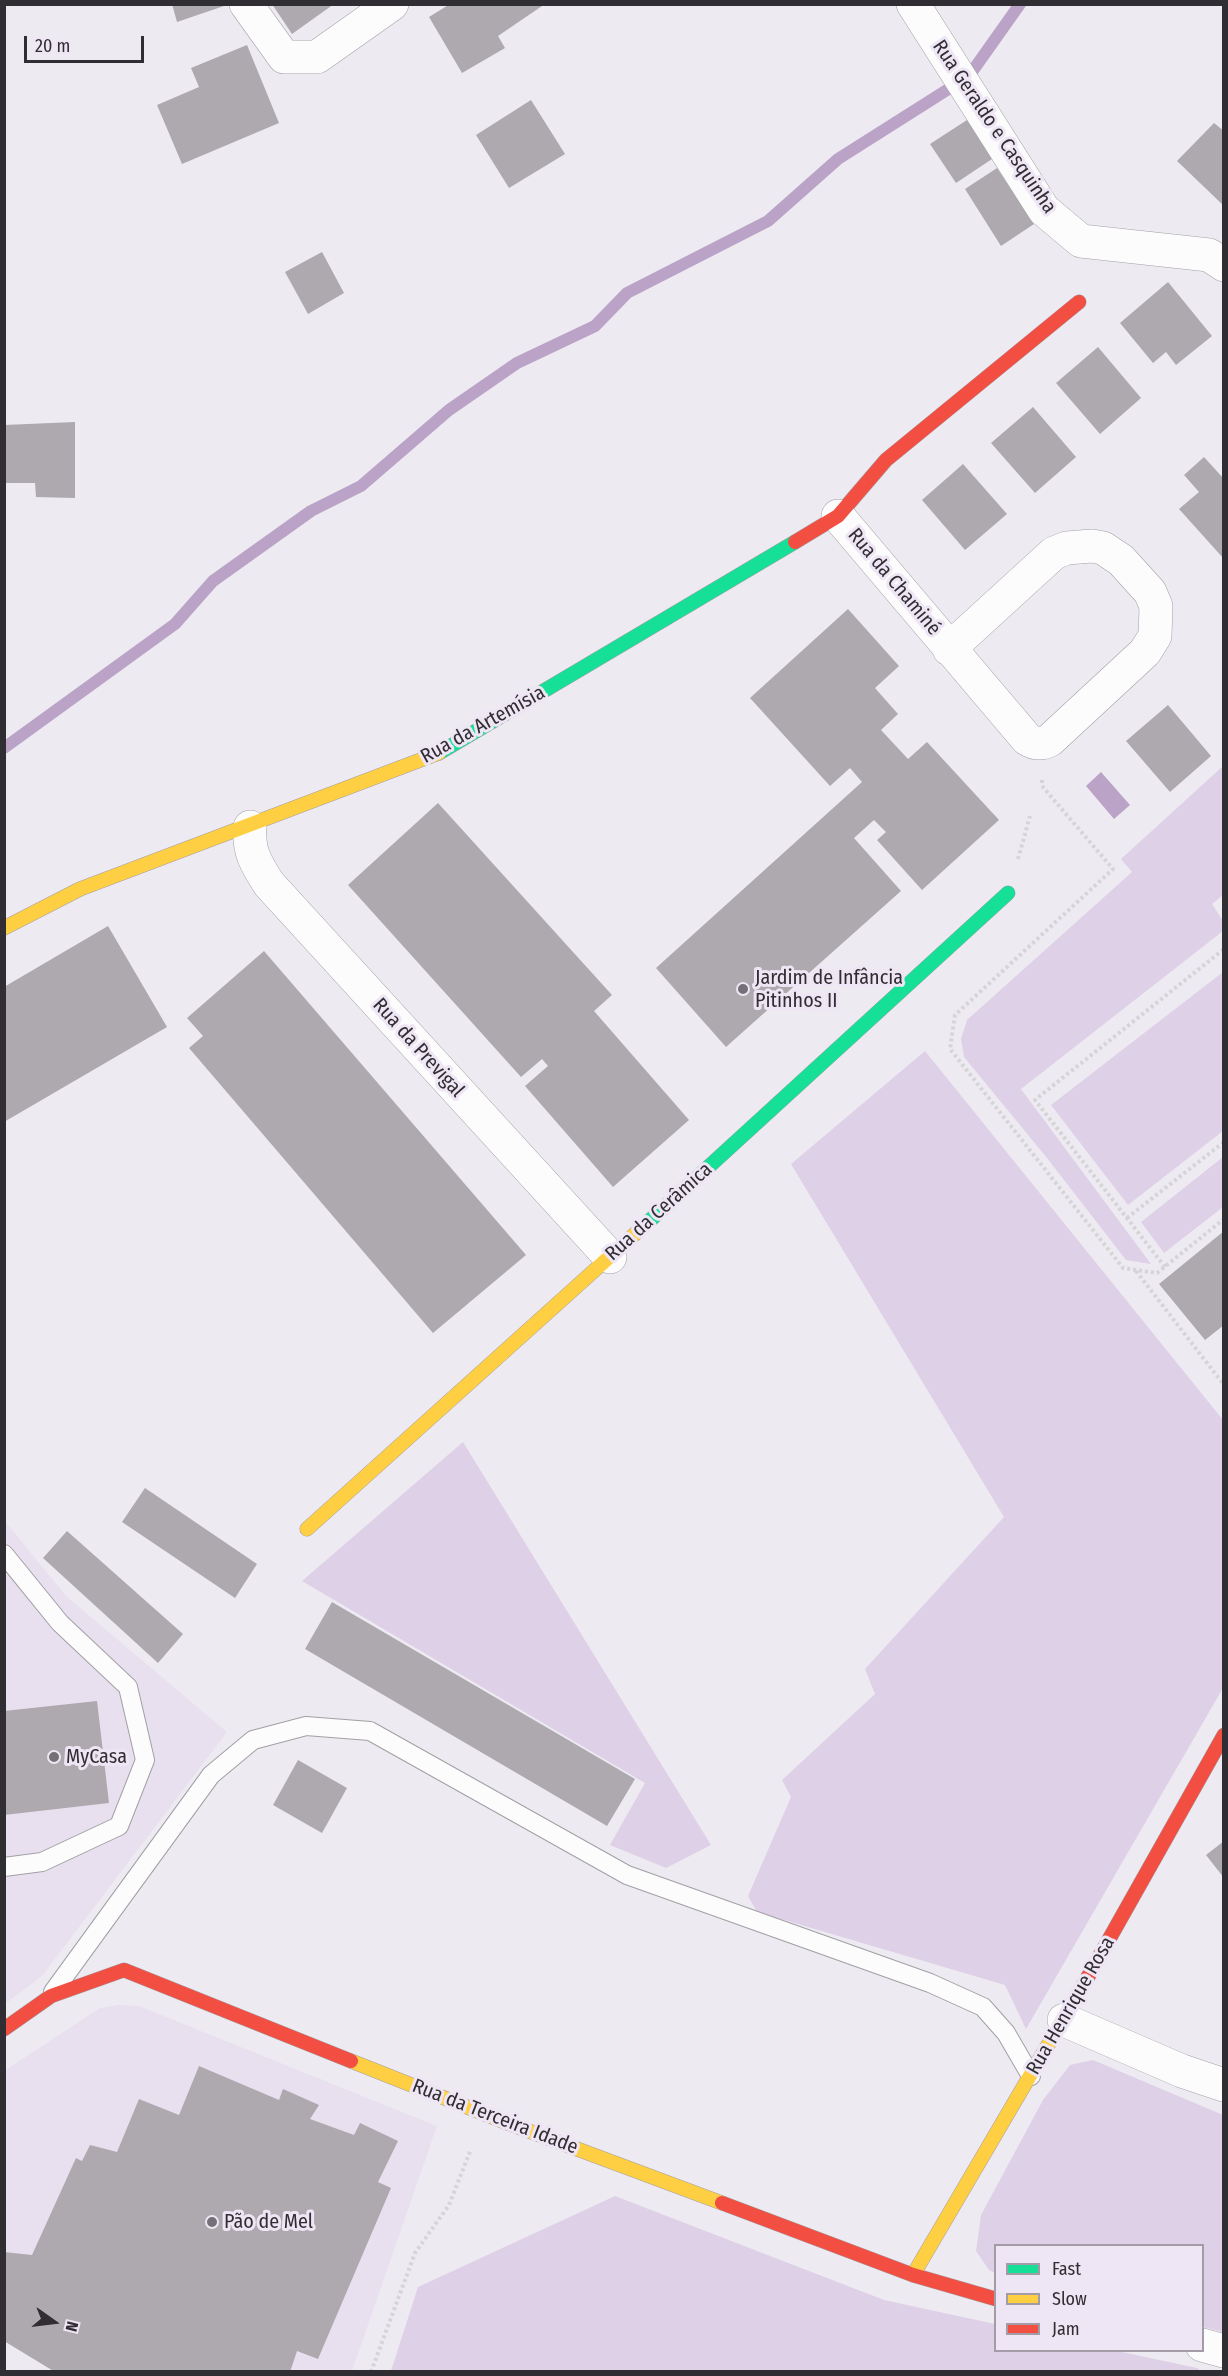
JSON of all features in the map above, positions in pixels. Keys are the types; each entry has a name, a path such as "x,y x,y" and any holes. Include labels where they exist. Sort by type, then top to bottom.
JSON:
{"street":[{"path":"246,4 284,57 317,57 392,4"},
{"name":"Rua Geraldo e Casquinha","path":"913,4 1044,210 1081,241 1209,255 1224,265"},
{"name":"Rua da Artemísia","path":"4,928 80,889 436,755 838,516 886,460 1079,302"},
{"name":"Rua da Chaminé","path":"838,516 949,649 1027,739 1038,744 1045,743 1145,652 1155,636 1156,606 1150,592 1113,553 1092,546 1066,548 1054,553 949,649"},
{"name":"Rua da Previgal","path":"250,826 248,843 257,865 269,884 610,1257"},
{"name":"Rua da Cerâmica","path":"307,1529 610,1257 1008,893"},
{"name":"Rua Henrique Rosa","path":"913,2275 1064,2020 1224,1735"},
{"name":"Rua da Terceira Idade","path":"4,2029 51,1996 124,1970 485,2114 913,2275 994,2298"},
{"path":"1064,2020 1182,2071 1224,2085"},
{"path":"1204,2345 1224,2351"}],"lane":[{"path":"4,1554 60,1623 128,1687 145,1761 119,1826 42,1862 4,1867"},
{"path":"51,1996 211,1775 253,1740 306,1726 338,1728 370,1731 627,1875 930,1983 983,2007 1006,2033 1031,2076"}],"path":[{"path":"1042,786 1113,869 955,1015 950,1049 1123,1268 1158,1273 1224,1219"},
{"path":"1165,1267 1035,1100 1224,949"},
{"path":"1127,1218 1224,1142"},
{"path":"1136,1270 1224,1384"},
{"path":"371,2372 415,2253 449,2205 485,2114"}],"shaded area":[{"path":"1223,766 1223,895 1212,904 1223,921 1223,931 1021,1089 1151,1264 1126,1260 1047,1158 964,1057 961,1039 967,1020 1132,872 1121,859"},
{"path":"1101,772 1130,805 1114,819 1086,786"},
{"path":"1223,972 1223,1131 1128,1205 1051,1105"},
{"path":"925,1051 1223,1420 1223,1688 1026,2029 1005,1985 757,1912 748,1896 791,1797 782,1780 875,1694 865,1669 1004,1517 791,1164"},
{"path":"1223,1157 1223,1207 1164,1253 1141,1222"},
{"path":"463,1442 711,1845 666,1868 610,1845 645,1783 302,1581"},
{"path":"5,1521 66,1596 227,1732 42,1976 5,2004"},
{"path":"119,2005 139,2006 437,2126 352,2371 57,2371 5,2340 4,2071 100,2008"},
{"path":"1093,2060 1223,2115 1223,2332 1204,2327 1204,2244 994,2244 994,2272 989,2270 976,2251 981,2215 1043,2100 1070,2065"},
{"path":"615,2196 884,2300 994,2324 994,2352 1122,2352 1197,2368 1201,2371 391,2371 418,2287"}],"building":[{"path":"172,4 227,4 227,5 177,22"},
{"path":"272,4 334,4 292,34"},
{"path":"450,4 545,4 498,36 505,48 462,73 429,17"},
{"path":"247,45 279,123 182,164 157,105 199,87 191,68"},
{"path":"531,100 565,154 509,188 476,135"},
{"path":"967,120 992,159 956,183 930,144"},
{"path":"1214,123 1224,131 1224,206 1177,161"},
{"path":"997,168 1034,224 1001,246 965,189"},
{"path":"322,252 344,293 308,314 285,272"},
{"path":"1168,282 1212,336 1176,365 1166,352 1153,363 1120,323"},
{"path":"1098,347 1141,398 1100,434 1056,383"},
{"path":"1033,407 1076,457 1035,493 991,443"},
{"path":"75,422 75,498 36,497 35,483 4,483 4,425"},
{"path":"1204,457 1224,479 1224,559 1179,509 1199,492 1184,475"},
{"path":"963,464 1007,514 965,550 922,500"},
{"path":"848,609 899,666 875,688 898,714 881,730 908,759 927,742 999,820 922,890 877,840 886,832 874,820 854,838 901,891 726,1047 656,968 862,782 850,768 830,786 750,698"},
{"path":"1168,705 1211,756 1170,792 1126,741"},
{"path":"438,803 612,995 594,1011 689,1120 613,1187 525,1086 548,1066 542,1059 521,1077 348,885"},
{"path":"108,926 167,1027 4,1122 4,987"},
{"path":"264,951 526,1255 433,1333 189,1048 203,1036 187,1018"},
{"path":"1224,1231 1224,1325 1205,1340 1159,1284"},
{"path":"145,1488 257,1564 235,1598 122,1522"},
{"path":"67,1531 183,1634 158,1663 43,1558"},
{"path":"332,1602 635,1779 607,1826 305,1649"},
{"name":"MyCasa","path":"97,1701 109,1803 4,1815 4,1711"},
{"path":"298,1760 347,1788 322,1833 273,1805"},
{"path":"1224,1841 1224,1878 1206,1855"},
{"name":"Pão de Mel","path":"199,2066 279,2100 283,2089 319,2105 310,2119 354,2135 360,2123 398,2141 378,2182 391,2188 318,2359 297,2351 290,2372 55,2372 4,2341 4,2252 32,2255 76,2158 82,2161 90,2145 117,2152 139,2099 179,2115"}],"waterway":[{"path":"4,748 175,624 213,581 311,511 361,486 449,410 517,363 595,326 627,293 768,221 838,159 969,76 1020,4"}],"traffic: fast":[{"path":"439,753 795,542"},
{"path":"646,1224 1008,893"}],"traffic: slow":[{"path":"4,928 80,889 439,753"},
{"path":"307,1529 646,1224"},
{"path":"913,2275 1085,1982"},
{"path":"351,2061 510,2124 722,2203"}],"traffic: jam":[{"path":"795,542 838,516 886,460 1079,302"},
{"path":"1085,1982 1224,1735"},
{"path":"4,2029 51,1996 124,1970 351,2061"},
{"path":"722,2203 913,2275 994,2298"}],"place":[{"name":"Jardim de Infância Pitinhos II","path":"743,989"},
{"name":"MyCasa","path":"54,1757"},
{"name":"Pão de Mel","path":"212,2222"}]}
